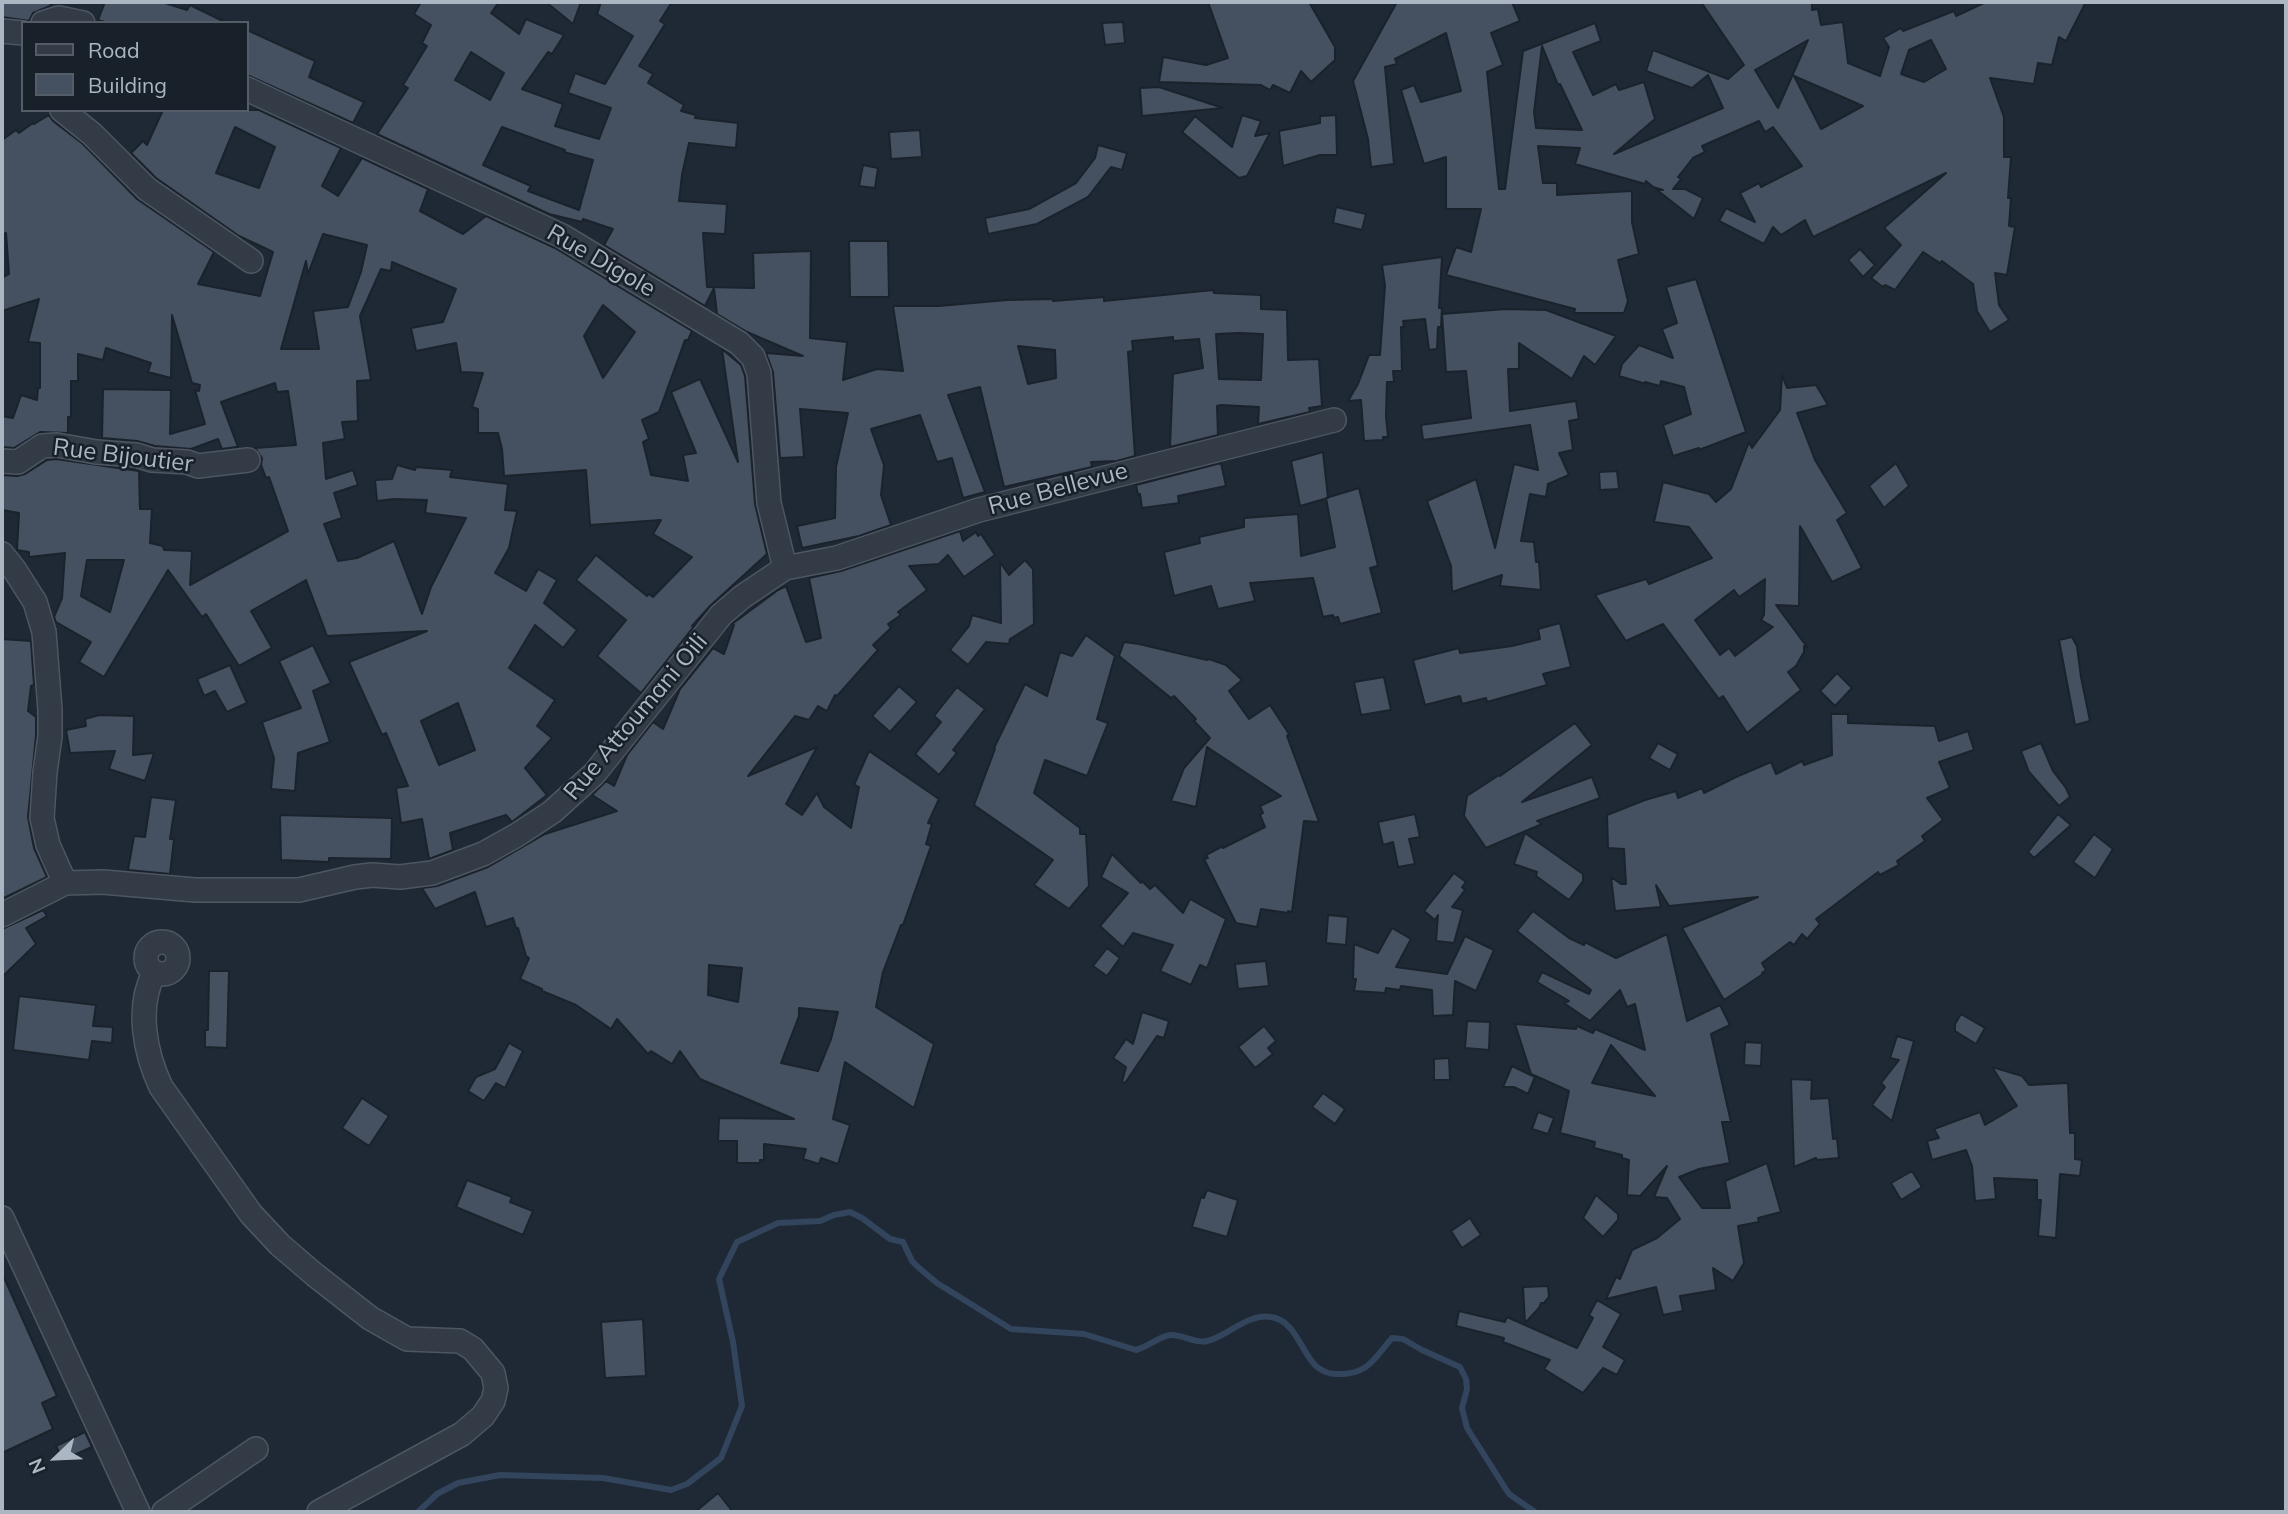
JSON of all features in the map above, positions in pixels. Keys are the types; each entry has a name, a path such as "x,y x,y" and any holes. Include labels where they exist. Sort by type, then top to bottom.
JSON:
{"street":[{"path":"49,21 59,18 73,21"},
{"path":"2,31 21,33"},
{"name":"Rue Digole","path":"248,89 562,236 739,343 752,357 759,373 769,503 785,568"},
{"path":"64,112 92,134 147,189 251,261"},
{"name":"Rue Bellevue","path":"785,568 847,555 979,510 1334,420"},
{"name":"Rue Bijoutier","path":"2,461 18,462 42,446 57,445 136,455 152,460 187,462 198,466 248,460"},
{"path":"2,554 35,602 44,632 50,736 41,817 48,845 65,883 2,915"},
{"name":"Rue Attoumani Oili","path":"65,883 103,882 195,890 299,890 355,877 400,877 432,873 483,854 552,812 577,790 606,759 721,615 785,568"},
{"path":"154,973 145,995 144,1008 147,1047 152,1067 161,1087 251,1214 315,1275 370,1318 407,1339 460,1341 473,1349 492,1373 496,1388 493,1401 483,1416 462,1434 319,1512"},
{"path":"2,1218 138,1512"},
{"path":"164,1512 256,1449"}],"building":[{"path":"2,2 52,2 50,6 33,13 29,21 2,17"},
{"path":"105,2 162,2 187,10 190,5 223,21 101,21 98,20"},
{"path":"421,2 499,2 491,13 519,34 526,19 564,35 552,54 548,52 522,89 563,104 555,126 599,139 611,108 568,93 575,73 605,84 633,36 597,14 601,2 672,2 660,21 665,24 639,66 653,74 648,83 684,105 681,111 696,115 695,118 738,123 736,148 689,143 682,175 679,201 727,204 725,234 703,233 707,287 754,288 753,253 811,251 810,338 847,342 843,380 877,369 903,371 893,306 1104,297 1104,301 1213,290 1214,293 1261,295 1261,309 1287,310 1288,360 1319,359 1322,406 1309,408 1310,412 1258,424 1259,407 1217,406 1218,435 1170,447 1173,374 1203,368 1199,339 1173,341 1173,337 1132,341 1133,351 1128,352 1135,456 1117,461 1091,462 1092,467 1004,487 980,387 948,395 985,492 963,498 952,458 937,462 920,415 871,429 884,465 881,495 891,525 859,536 802,548 797,526 835,518 836,467 848,413 800,409 804,457 780,458 773,372 766,353 803,356 747,332 717,314 714,288 705,306 604,245 613,229 583,219 582,222 549,214 377,134 408,88 403,85 427,46 422,43 431,25 414,14","holes":["471,52 504,73 490,100 455,80","502,127 565,150 564,152 593,160 579,210 528,191 531,186 483,165","1216,334 1263,334 1261,380 1219,379","1018,346 1055,350 1056,378 1028,384"]},
{"path":"546,2 581,2 573,24"},
{"path":"1208,2 1309,2 1335,47 1335,60 1311,82 1301,71 1290,93 1273,85 1270,90 1261,85 1159,82 1163,57 1206,65 1228,58"},
{"path":"1397,2 1512,2 1520,21 1491,33 1503,65 1487,72 1499,189 1505,189 1523,51 1595,23 1601,41 1573,52 1593,95 1616,84 1619,90 1644,82 1655,119 1614,154 1723,108 1708,75 1692,88 1646,71 1653,50 1728,79 1744,65 1701,2 1812,2 1812,10 1818,9 1821,25 1843,22 1848,63 1880,76 1889,47 1883,38 1901,28 1903,31 1954,11 1956,16 1986,2 2086,2 2066,41 2059,37 2052,65 2038,63 2034,84 1990,78 2004,117 2004,157 2011,157 2009,226 2015,227 2007,275 1995,273 1999,305 2009,320 1990,332 1977,311 1973,284 1942,261 1940,263 1923,252 1895,290 1885,285 1883,287 1871,278 1901,245 1884,228 1946,173 1813,237 1805,220 1781,235 1773,227 1764,244 1719,221 1726,208 1755,222 1740,193 1759,183 1761,187 1802,166 1773,127 1765,132 1759,121 1702,146 1705,152 1693,158 1678,177 1681,179 1673,189 1685,189 1703,198 1694,219 1657,190 1663,190 1646,181 1645,184 1575,164 1580,148 1538,146 1543,183 1557,183 1557,195 1632,191 1632,222 1639,254 1618,260 1628,301 1624,313 1574,313 1575,309 1446,275 1456,247 1471,252 1481,209 1446,209 1446,157 1424,164 1401,90 1414,85 1421,102 1461,91 1446,33 1395,59 1397,64 1385,67 1394,164 1371,167 1368,139 1353,81","holes":["1808,40 1778,108 1755,70","1931,40 1946,69 1924,82 1901,74 1909,50","1542,46 1558,85 1560,84 1582,130 1536,128 1534,112","1794,76 1863,106 1821,129"]},
{"path":"1123,22 1125,43 1105,45 1102,23"},
{"path":"248,30 315,61 309,77 364,102 353,123 248,75"},
{"path":"1159,87 1223,108 1142,116 1140,88"},
{"path":"259,110 341,148 322,186 338,196 362,158 428,189 420,211 463,234 486,216 555,248 692,331 688,340 685,340 659,412 642,420 649,439 643,442 651,475 688,481 683,455 696,453 671,392 700,379 738,462 722,349 741,365 745,376 755,504 767,554 710,606 641,693 597,656 626,620 576,580 596,555 647,596 649,594 653,597 692,557 653,534 661,520 590,525 586,470 504,476 498,433 478,433 478,409 472,407 483,373 461,372 456,343 416,351 411,328 443,322 456,289 392,262 391,271 381,269 360,316 371,380 357,381 358,421 342,422 345,439 323,443 326,479 353,470 358,485 334,493 342,518 324,524 338,561 357,558 394,541 422,614 431,587 466,518 425,513 427,500 377,501 375,480 392,479 397,465 415,470 416,467 452,470 450,477 508,484 505,510 517,511 509,548 495,573 526,591 538,569 557,580 544,603 577,630 563,648 535,625 509,668 555,700 537,726 552,738 525,768 547,795 512,822 506,815 450,833 453,850 429,859 422,819 401,823 396,788 408,786 386,733 382,735 349,662 427,631 327,636 306,580 251,611 272,648 239,666 206,614 202,617 168,570 104,677 79,662 91,642 56,622 54,617 62,598 65,553 29,557 29,552 17,550 19,513 2,510 2,475 25,474 47,460 56,459 139,471 140,509 152,509 150,543 163,546 164,550 192,551 190,585 288,531 269,477 266,478 261,465 262,458 255,448 296,445 288,391 277,392 275,383 221,402 238,447 222,449 218,439 191,449 102,438 103,389 171,390 170,434 205,424 195,390 199,391 200,385 192,383 172,315 171,378 148,372 151,363 106,348 103,360 78,354 78,381 71,381 68,433 40,432 14,448 2,447 2,416 13,418 21,395 37,400 40,388 40,343 28,342 39,299 2,311 2,278 9,274 6,233 2,235 2,140 16,130 19,133 49,115 83,144 137,199 214,252 198,284 260,296 273,252 239,236 156,178 131,153 143,141 147,145 162,112","holes":["235,127 275,147 259,188 216,173","323,234 367,245 361,272 348,307 313,311 319,349 281,349 306,261 308,274","603,305 635,332 603,378 584,336","87,560 124,560 110,612 81,596","458,703 475,750 439,765 421,721"]},
{"path":"1242,115 1261,121 1255,136 1270,133 1247,176 1239,178 1182,132 1195,116 1232,147"},
{"path":"1336,115 1337,155 1320,155 1283,166 1279,131 1320,123 1320,116"},
{"path":"920,130 922,157 891,159 889,132"},
{"path":"1098,145 1127,153 1122,170 1111,167 1088,197 1037,224 988,234 985,218 1029,209 1076,183 1095,158"},
{"path":"863,165 878,168 875,188 859,186"},
{"path":"1336,207 1366,214 1362,230 1333,223"},
{"path":"849,241 888,241 889,297 850,297"},
{"path":"1860,249 1875,265 1863,277 1848,260"},
{"path":"1442,257 1439,308 1442,308 1441,327 1438,327 1437,349 1429,350 1425,319 1403,321 1402,371 1393,371 1394,382 1387,382 1388,437 1383,437 1383,440 1364,441 1361,400 1348,401 1369,355 1380,355 1385,286 1382,265"},
{"path":"1696,279 1746,432 1699,450 1673,456 1663,425 1691,414 1684,387 1661,381 1660,386 1645,382 1646,384 1619,376 1622,364 1639,345 1673,358 1662,329 1677,323 1666,287"},
{"path":"1506,309 1546,310 1616,336 1595,365 1584,356 1572,379 1519,343 1519,369 1508,369 1510,411 1576,401 1579,419 1569,421 1573,450 1559,453 1569,475 1548,484 1546,497 1530,494 1521,541 1534,542 1541,590 1500,586 1502,575 1452,592 1451,566 1427,501 1476,479 1495,548 1514,464 1538,470 1530,425 1423,440 1421,425 1471,418 1466,371 1446,372 1442,314"},
{"path":"1782,375 1787,388 1816,385 1828,405 1797,413 1815,460 1847,513 1837,520 1862,568 1832,582 1800,526 1799,606 1776,605 1807,647 1804,646 1804,652 1796,666 1788,672 1801,690 1747,733 1723,696 1719,699 1663,624 1626,641 1595,595 1646,579 1649,584 1712,558 1689,527 1654,522 1663,482 1709,494 1716,502 1731,489 1749,442 1752,448 1780,410","holes":["1765,579 1764,615 1761,620 1773,627 1735,656 1729,648 1720,655 1695,620 1734,590 1739,597"]},
{"path":"1323,452 1328,498 1300,506 1291,461"},
{"path":"1221,463 1226,486 1178,496 1179,503 1142,508 1136,485"},
{"path":"1896,463 1909,486 1884,508 1869,486"},
{"path":"1617,471 1619,489 1600,490 1599,472"},
{"path":"1359,488 1378,566 1370,568 1382,613 1340,624 1338,617 1323,617 1313,578 1250,583 1255,601 1218,609 1211,586 1174,596 1164,552 1200,543 1199,537 1244,527 1244,518 1298,514 1301,556 1335,547 1326,498"},
{"path":"960,531 963,541 976,532 978,536 981,534 995,555 964,577 948,555 939,564 909,566 927,590 898,612 901,615 888,624 891,628 873,645 878,650 837,696 835,695 827,711 818,706 809,720 795,716 748,776 817,747 786,804 802,815 817,793 824,807 851,828 859,787 854,785 869,751 939,799 928,823 932,824 926,844 931,846 883,972 876,1007 934,1044 914,1108 845,1062 833,1119 850,1125 838,1164 821,1158 819,1164 803,1159 806,1149 764,1144 764,1160 760,1160 760,1163 737,1163 737,1141 718,1141 719,1118 794,1119 700,1079 680,1051 672,1064 651,1051 648,1054 617,1019 611,1029 576,1005 520,979 529,958 513,918 486,927 475,892 435,909 422,888 437,886 488,867 545,834 617,811 592,795 606,781 614,786 627,755 653,722 663,729 680,689 713,648 724,654 734,625 732,624 786,586 806,642 821,638 809,578 841,571","holes":["709,965 742,968 738,1002 708,995","799,1008 838,1012 818,1071 781,1063 799,1016"]},
{"path":"1025,560 1033,569 1034,624 1010,639 1009,644 986,642 968,665 950,650 969,626 972,615 1001,623 1000,562 1009,575"},
{"path":"1560,623 1571,667 1543,674 1547,685 1487,702 1486,698 1462,704 1460,696 1425,705 1413,660 1459,648 1460,653 1540,639 1538,629"},
{"path":"1086,635 1115,656 1097,719 1108,723 1087,776 1045,760 1034,793 1080,828 1080,834 1086,834 1089,886 1069,909 1034,885 1053,860 974,805 994,748 1025,684 1047,696 1060,652 1072,656"},
{"path":"2072,637 2077,646 2090,721 2075,725 2059,640"},
{"path":"2,639 31,641 34,685 31,686 28,711 36,717 36,735 28,817 34,848 47,877 2,899"},
{"path":"1124,642 1209,659 1226,665 1242,680 1229,691 1249,719 1270,705 1289,734 1287,736 1319,822 1304,821 1292,912 1261,909 1257,927 1236,923 1204,859 1208,858 1206,855 1223,846 1265,827 1260,806 1281,796 1207,747 1196,807 1171,801 1184,768 1210,738 1174,696 1171,698 1119,656"},
{"path":"313,645 331,683 313,691 330,742 298,753 295,791 271,789 274,758 262,722 301,708 279,661"},
{"path":"230,665 247,703 227,712 215,691 204,696 197,679"},
{"path":"1837,673 1852,688 1835,706 1820,691"},
{"path":"1384,677 1391,710 1361,715 1354,682"},
{"path":"899,686 917,702 890,732 872,716"},
{"path":"957,687 985,709 953,750 957,753 939,775 915,754 941,722 934,716"},
{"path":"1831,714 1848,714 1848,723 1935,726 1939,741 1968,731 1974,750 1939,762 1950,788 1927,798 1943,820 1922,836 1925,841 1897,861 1899,865 1880,875 1878,872 1816,919 1820,924 1807,939 1802,934 1794,945 1790,942 1762,963 1766,970 1763,974 1724,1000 1682,928 1758,897 1669,906 1656,885 1661,907 1615,911 1611,877 1621,884 1626,884 1624,849 1608,848 1607,815 1676,791 1678,798 1702,788 1704,793 1771,762 1776,774 1802,761 1804,765 1832,755"},
{"path":"99,715 134,716 133,755 154,753 145,781 109,769 115,751 70,753 66,730 86,726 85,719"},
{"path":"1575,723 1592,745 1522,802 1592,777 1600,798 1537,821 1542,824 1486,848 1464,816 1467,796"},
{"path":"1658,743 1678,754 1670,770 1649,758"},
{"path":"2041,743 2053,771 2070,797 2059,806 2029,772 2021,751"},
{"path":"151,797 176,800 170,839 174,839 170,874 128,870 134,836 145,837"},
{"path":"1415,814 1420,837 1409,839 1415,864 1398,867 1393,842 1383,845 1378,822"},
{"path":"2058,814 2071,825 2034,858 2028,852"},
{"path":"280,815 392,818 391,859 329,858 329,862 281,860"},
{"path":"1525,833 1583,874 1583,881 1569,900 1536,876 1537,872 1514,864"},
{"path":"2094,834 2113,849 2095,878 2073,862"},
{"path":"1112,854 1141,883 1142,881 1150,889 1155,885 1183,913 1190,899 1226,919 1207,968 1200,965 1191,985 1160,971 1173,945 1133,933 1123,947 1100,926 1128,893 1101,877"},
{"path":"1454,873 1466,882 1462,887 1465,890 1452,907 1463,910 1454,943 1436,941 1438,915 1435,920 1424,911"},
{"path":"43,910 47,916 26,928 36,944 2,977 2,929"},
{"path":"1533,911 1569,938 1584,945 1585,942 1616,958 1667,934 1687,1021 1720,1005 1730,1025 1711,1034 1731,1122 1722,1122 1730,1163 1699,1169 1679,1177 1702,1208 1730,1208 1725,1181 1767,1163 1781,1212 1758,1218 1759,1222 1738,1226 1744,1263 1733,1281 1713,1268 1716,1290 1680,1296 1683,1311 1663,1315 1656,1287 1606,1299 1616,1277 1620,1279 1632,1250 1657,1238 1680,1219 1667,1198 1654,1197 1667,1166 1640,1196 1627,1195 1629,1160 1622,1158 1622,1155 1594,1148 1595,1142 1560,1133 1569,1091 1531,1074 1515,1024 1576,1029 1577,1026 1593,1033 1595,1029 1645,1050 1635,1004 1627,1007 1620,990 1590,1021 1564,1003 1569,1001 1537,982 1542,972 1589,994 1591,990 1517,931","holes":["1611,1045 1655,1096 1592,1083"]},
{"path":"1328,915 1348,917 1346,945 1326,943"},
{"path":"1392,928 1411,939 1396,967 1447,974 1465,936 1494,950 1476,991 1455,981 1453,1015 1433,1016 1432,990 1401,986 1400,990 1386,988 1385,993 1354,991 1354,944 1378,953"},
{"path":"1107,948 1120,958 1107,976 1093,966"},
{"path":"1266,961 1269,986 1238,989 1235,964"},
{"path":"209,971 229,971 227,1048 205,1047 205,1030 208,1030"},
{"path":"19,996 96,1005 93,1026 113,1027 112,1043 92,1041 89,1060 13,1050"},
{"path":"1142,1012 1169,1021 1164,1038 1157,1036 1125,1083 1122,1082 1126,1067 1113,1058 1126,1039 1133,1044"},
{"path":"1961,1014 1985,1028 1976,1044 1955,1031 1955,1024"},
{"path":"1467,1021 1490,1022 1489,1050 1465,1048"},
{"path":"1264,1026 1276,1041 1268,1048 1273,1054 1255,1068 1238,1047"},
{"path":"1897,1036 1914,1041 1892,1121 1872,1105 1885,1087 1881,1083 1899,1060 1890,1058"},
{"path":"1745,1042 1762,1043 1761,1066 1744,1065"},
{"path":"509,1043 523,1051 505,1088 496,1083 484,1101 468,1091 476,1077 495,1069"},
{"path":"1449,1058 1450,1080 1434,1080 1434,1059"},
{"path":"1512,1066 1535,1077 1528,1094 1514,1087 1503,1087"},
{"path":"1992,1067 2022,1076 2029,1085 2068,1083 2070,1133 2075,1133 2075,1159 2082,1160 2080,1176 2060,1174 2056,1238 2038,1236 2041,1200 2037,1200 2037,1180 1994,1178 1996,1199 1975,1201 1972,1166 1966,1150 1932,1160 1927,1141 1939,1138 1934,1129 1980,1112 1985,1125 2017,1106"},
{"path":"1791,1079 1812,1080 1811,1099 1829,1098 1833,1139 1837,1138 1839,1158 1816,1158 1794,1167"},
{"path":"1323,1093 1345,1109 1335,1124 1312,1107"},
{"path":"362,1098 389,1116 369,1146 342,1128"},
{"path":"1538,1112 1554,1118 1548,1134 1532,1129"},
{"path":"1912,1171 1922,1187 1901,1200 1891,1183"},
{"path":"467,1180 512,1197 510,1202 533,1211 523,1235 456,1207"},
{"path":"1207,1190 1238,1200 1227,1237 1192,1227 1201,1197 1204,1198"},
{"path":"1596,1195 1618,1214 1618,1220 1603,1237 1583,1218"},
{"path":"1470,1218 1481,1235 1462,1248 1451,1231"},
{"path":"2,1273 57,1396 42,1403 53,1429 2,1453"},
{"path":"1548,1286 1549,1297 1525,1323 1523,1287"},
{"path":"1597,1300 1621,1314 1603,1347 1625,1360 1617,1375 1603,1368 1583,1393 1544,1369 1550,1360 1503,1342 1504,1338 1456,1326 1459,1311 1505,1322 1507,1317 1577,1348 1593,1318 1589,1315"},
{"path":"643,1319 646,1376 605,1378 601,1322"},
{"path":"85,1432 92,1447 63,1460 56,1446"},
{"path":"718,1493 733,1512 695,1512"}],"waterway":[{"path":"418,1512 437,1494 458,1483 500,1475 603,1478 671,1490 687,1484 721,1458 742,1406 733,1342 719,1279 737,1242 778,1223 820,1221 850,1212 890,1239 903,1242 912,1261 937,1283 1011,1329 1084,1334 1136,1350 1170,1335 1207,1341 1254,1318 1271,1317 1290,1328 1316,1366 1325,1372 1336,1374 1363,1369 1392,1338 1403,1339 1460,1367 1466,1379 1467,1389 1462,1408 1467,1428 1509,1494 1535,1512"}]}
